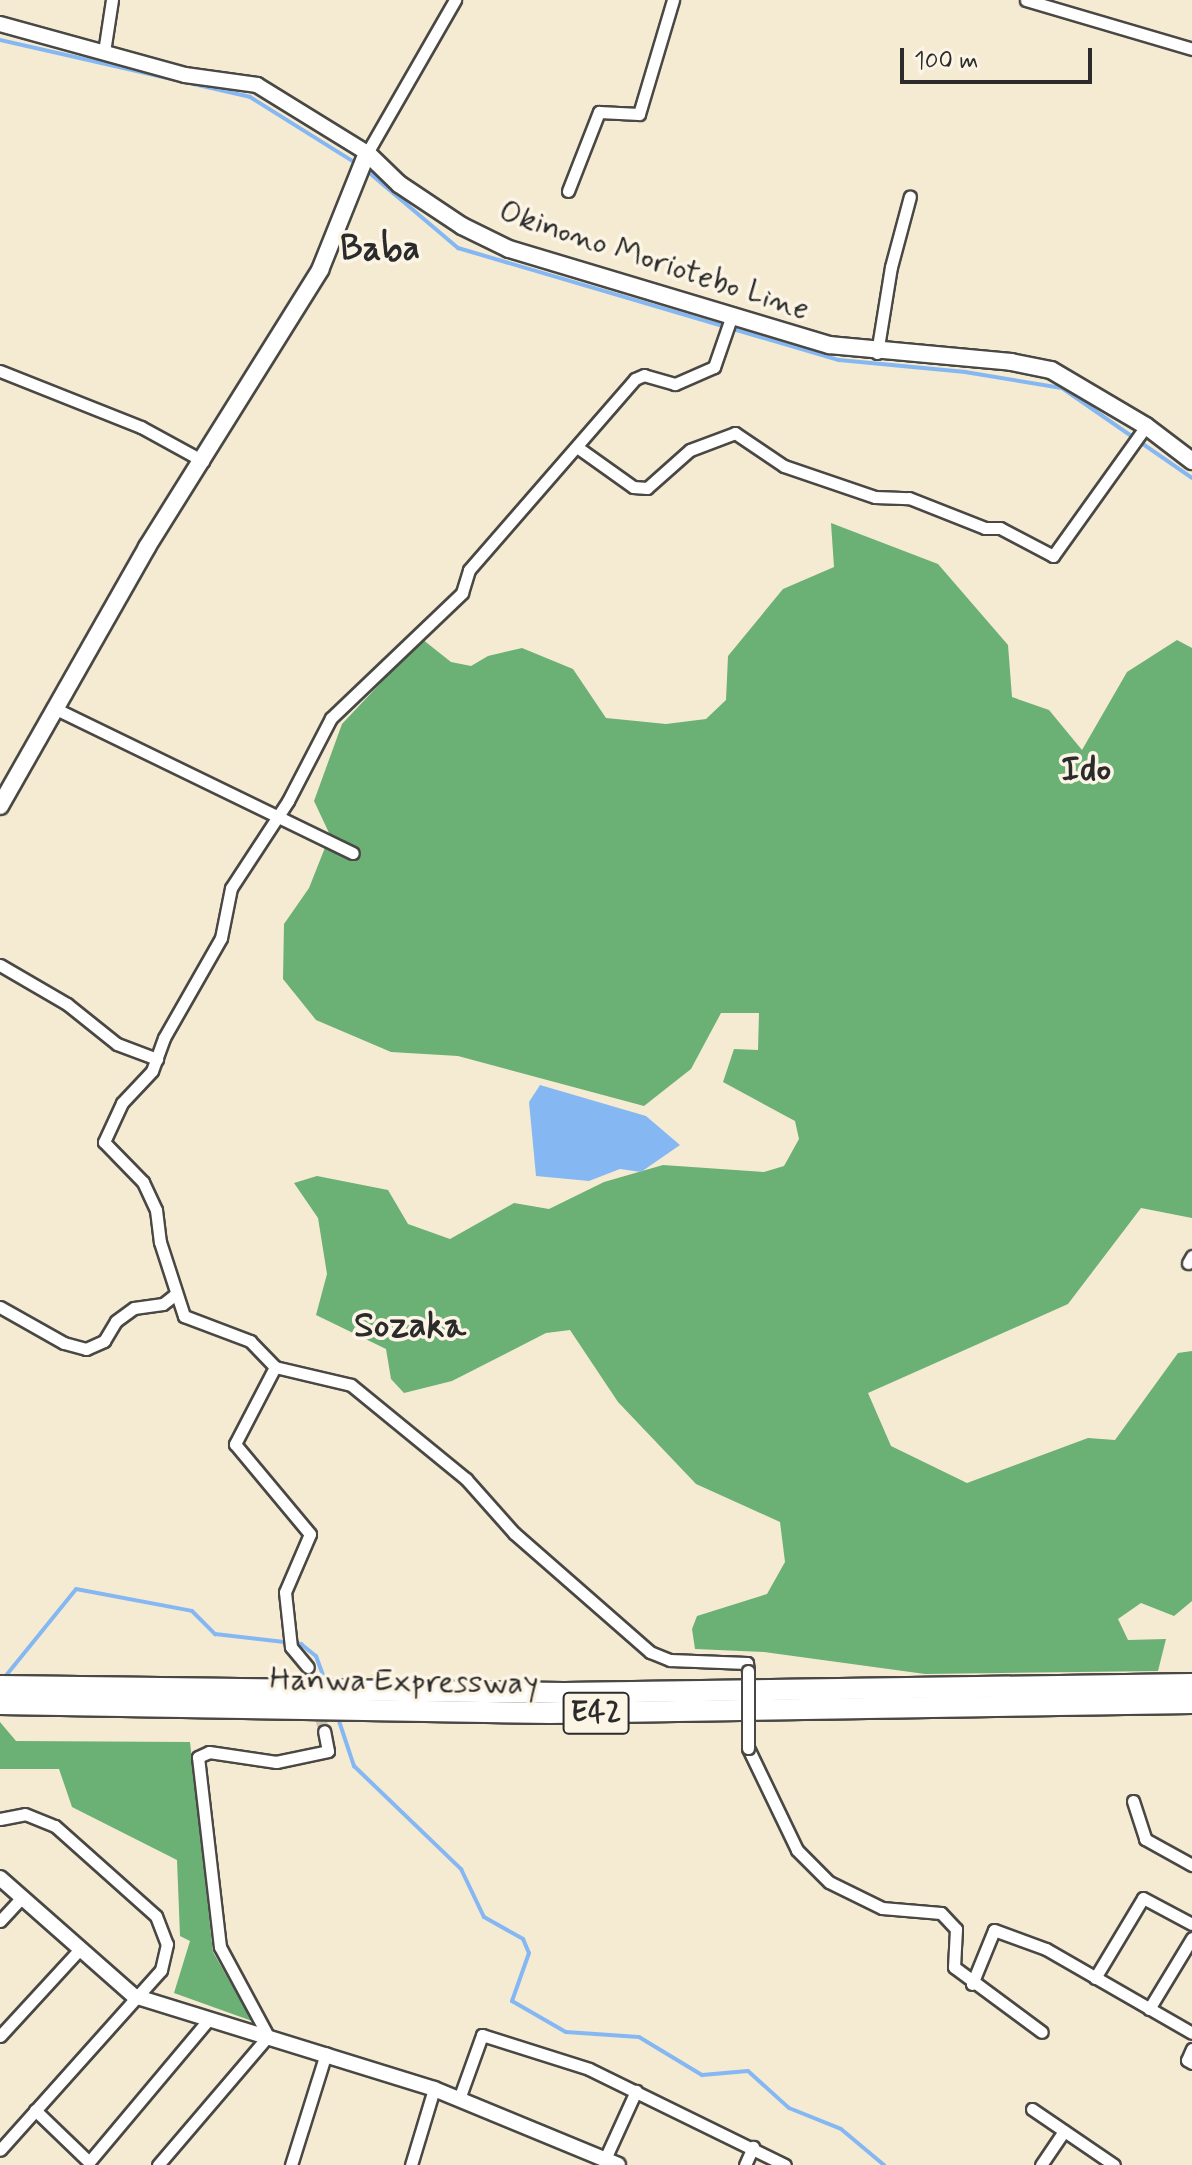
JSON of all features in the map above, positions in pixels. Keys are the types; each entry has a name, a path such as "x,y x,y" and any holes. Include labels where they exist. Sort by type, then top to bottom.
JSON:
{"highway":[{"name":"Hanwa Expressway","path":"0,1686 608,1693 1192,1684"},
{"name":"Hanwa Expressway","path":"0,1704 566,1713 1192,1703"}],"main road":[{"name":"Okinono Moriotebo Line","path":"367,153 399,184 450,218 509,249 731,318 877,353 1011,362 1051,370 1146,426 1192,461"},
{"path":"0,806 54,708 320,270 367,153"}],"street":[{"path":"104,52 112,0"},
{"path":"0,24 185,75 257,85 367,153 455,0"},
{"path":"568,191 599,112 639,114 673,0"},
{"path":"1026,0 1192,49"},
{"path":"877,353 891,267 910,196"},
{"path":"731,318 714,367 675,384 644,375 635,379 469,570 462,593 331,718 276,818 231,888 221,938 157,1059 137,1091 122,1103 104,1142 143,1182 156,1210 160,1242 184,1316 250,1341 275,1367 351,1385 466,1479 514,1533 650,1652 670,1660 747,1663 748,1748 797,1850 829,1882 882,1908 941,1913 956,1929 954,1967 972,1984 1042,2032"},
{"path":"0,371 141,427 203,461"},
{"path":"577,447 633,487 647,488 690,450 735,433 784,466 875,497 909,498 985,528 1000,528 1053,556 1146,426"},
{"path":"54,708 353,853"},
{"path":"0,965 67,1004 117,1044 157,1059"},
{"path":"0,1307 64,1343 86,1349 104,1341 116,1321 134,1308 163,1304 176,1294"},
{"path":"275,1367 235,1444 310,1534 285,1592 291,1647 308,1667"},
{"path":"268,2036 220,1947 198,1757 209,1752 276,1762 328,1751 324,1731"},
{"path":"1133,1801 1145,1839 1192,1865"},
{"path":"0,1819 25,1814 55,1826 156,1916 167,1944 161,1970 134,1996 0,2150"},
{"path":"0,1878 134,1996 326,2053 434,2089 611,2162 636,2091"},
{"path":"0,1921 22,1897"},
{"path":"1095,1978 1143,1898 1192,1924"},
{"path":"972,1984 994,1930 1046,1949 1192,2033"},
{"path":"1149,2009 1192,1938"},
{"path":"0,2036 80,1949"},
{"path":"35,2110 89,2162 209,2019"},
{"path":"459,2099 482,2035 589,2069 785,2165"},
{"path":"158,2165 268,2036"},
{"path":"1192,2049 1187,2060 1192,2063"},
{"path":"291,2165 326,2053"},
{"path":"411,2165 434,2089"},
{"path":"1032,2109 1114,2165"},
{"path":"1041,2165 1064,2131"},
{"path":"745,2165 753,2147"}],"green space":[{"path":"831,523 938,564 1008,645 1012,697 1049,710 1082,750 1127,672 1177,640 1192,648 1192,1218 1141,1208 1068,1304 868,1393 891,1446 967,1483 1088,1438 1115,1440 1178,1353 1192,1351 1192,1601 1174,1616 1141,1603 1118,1619 1128,1640 1166,1639 1158,1671 925,1674 764,1652 695,1649 692,1629 697,1616 767,1594 785,1562 780,1522 696,1484 618,1402 570,1330 546,1333 452,1381 404,1393 391,1379 386,1349 316,1315 327,1274 318,1218 294,1183 317,1176 388,1190 408,1224 450,1239 514,1203 549,1209 604,1182 663,1165 764,1172 784,1166 799,1139 795,1121 723,1082 734,1049 758,1050 759,1013 721,1013 691,1069 644,1106 458,1056 391,1052 316,1020 283,979 284,924 309,888 330,835 314,801 342,724 422,639 451,662 471,666 488,656 522,648 573,669 606,718 666,724 706,719 726,700 728,656 783,589 834,567"},
{"path":"0,1722 16,1741 190,1742 213,1952 252,2021 174,1993 190,1941 180,1936 177,1860 72,1807 59,1769 0,1769"}],"water":[{"path":"540,1085 646,1116 680,1145 641,1172 620,1169 589,1181 536,1176 529,1102"}],"waterway":[{"path":"0,40 250,97 359,165"},
{"path":"366,170 458,248 839,360 965,372 1062,388 1192,478"},
{"path":"4,1678 76,1589 192,1611 215,1634 301,1644 316,1656 326,1683"},
{"path":"338,1718 354,1766 461,1869 484,1917 523,1939 529,1953 512,2001 566,2032 639,2037 702,2075 748,2071 789,2108 841,2129 884,2165"}],"tunnel":[{"path":"308,1667 324,1731"}],"district":[{"name":"Baba","path":"380,250"},
{"name":"Ido","path":"1086,771"},
{"name":"Sozaka","path":"410,1327"}]}
